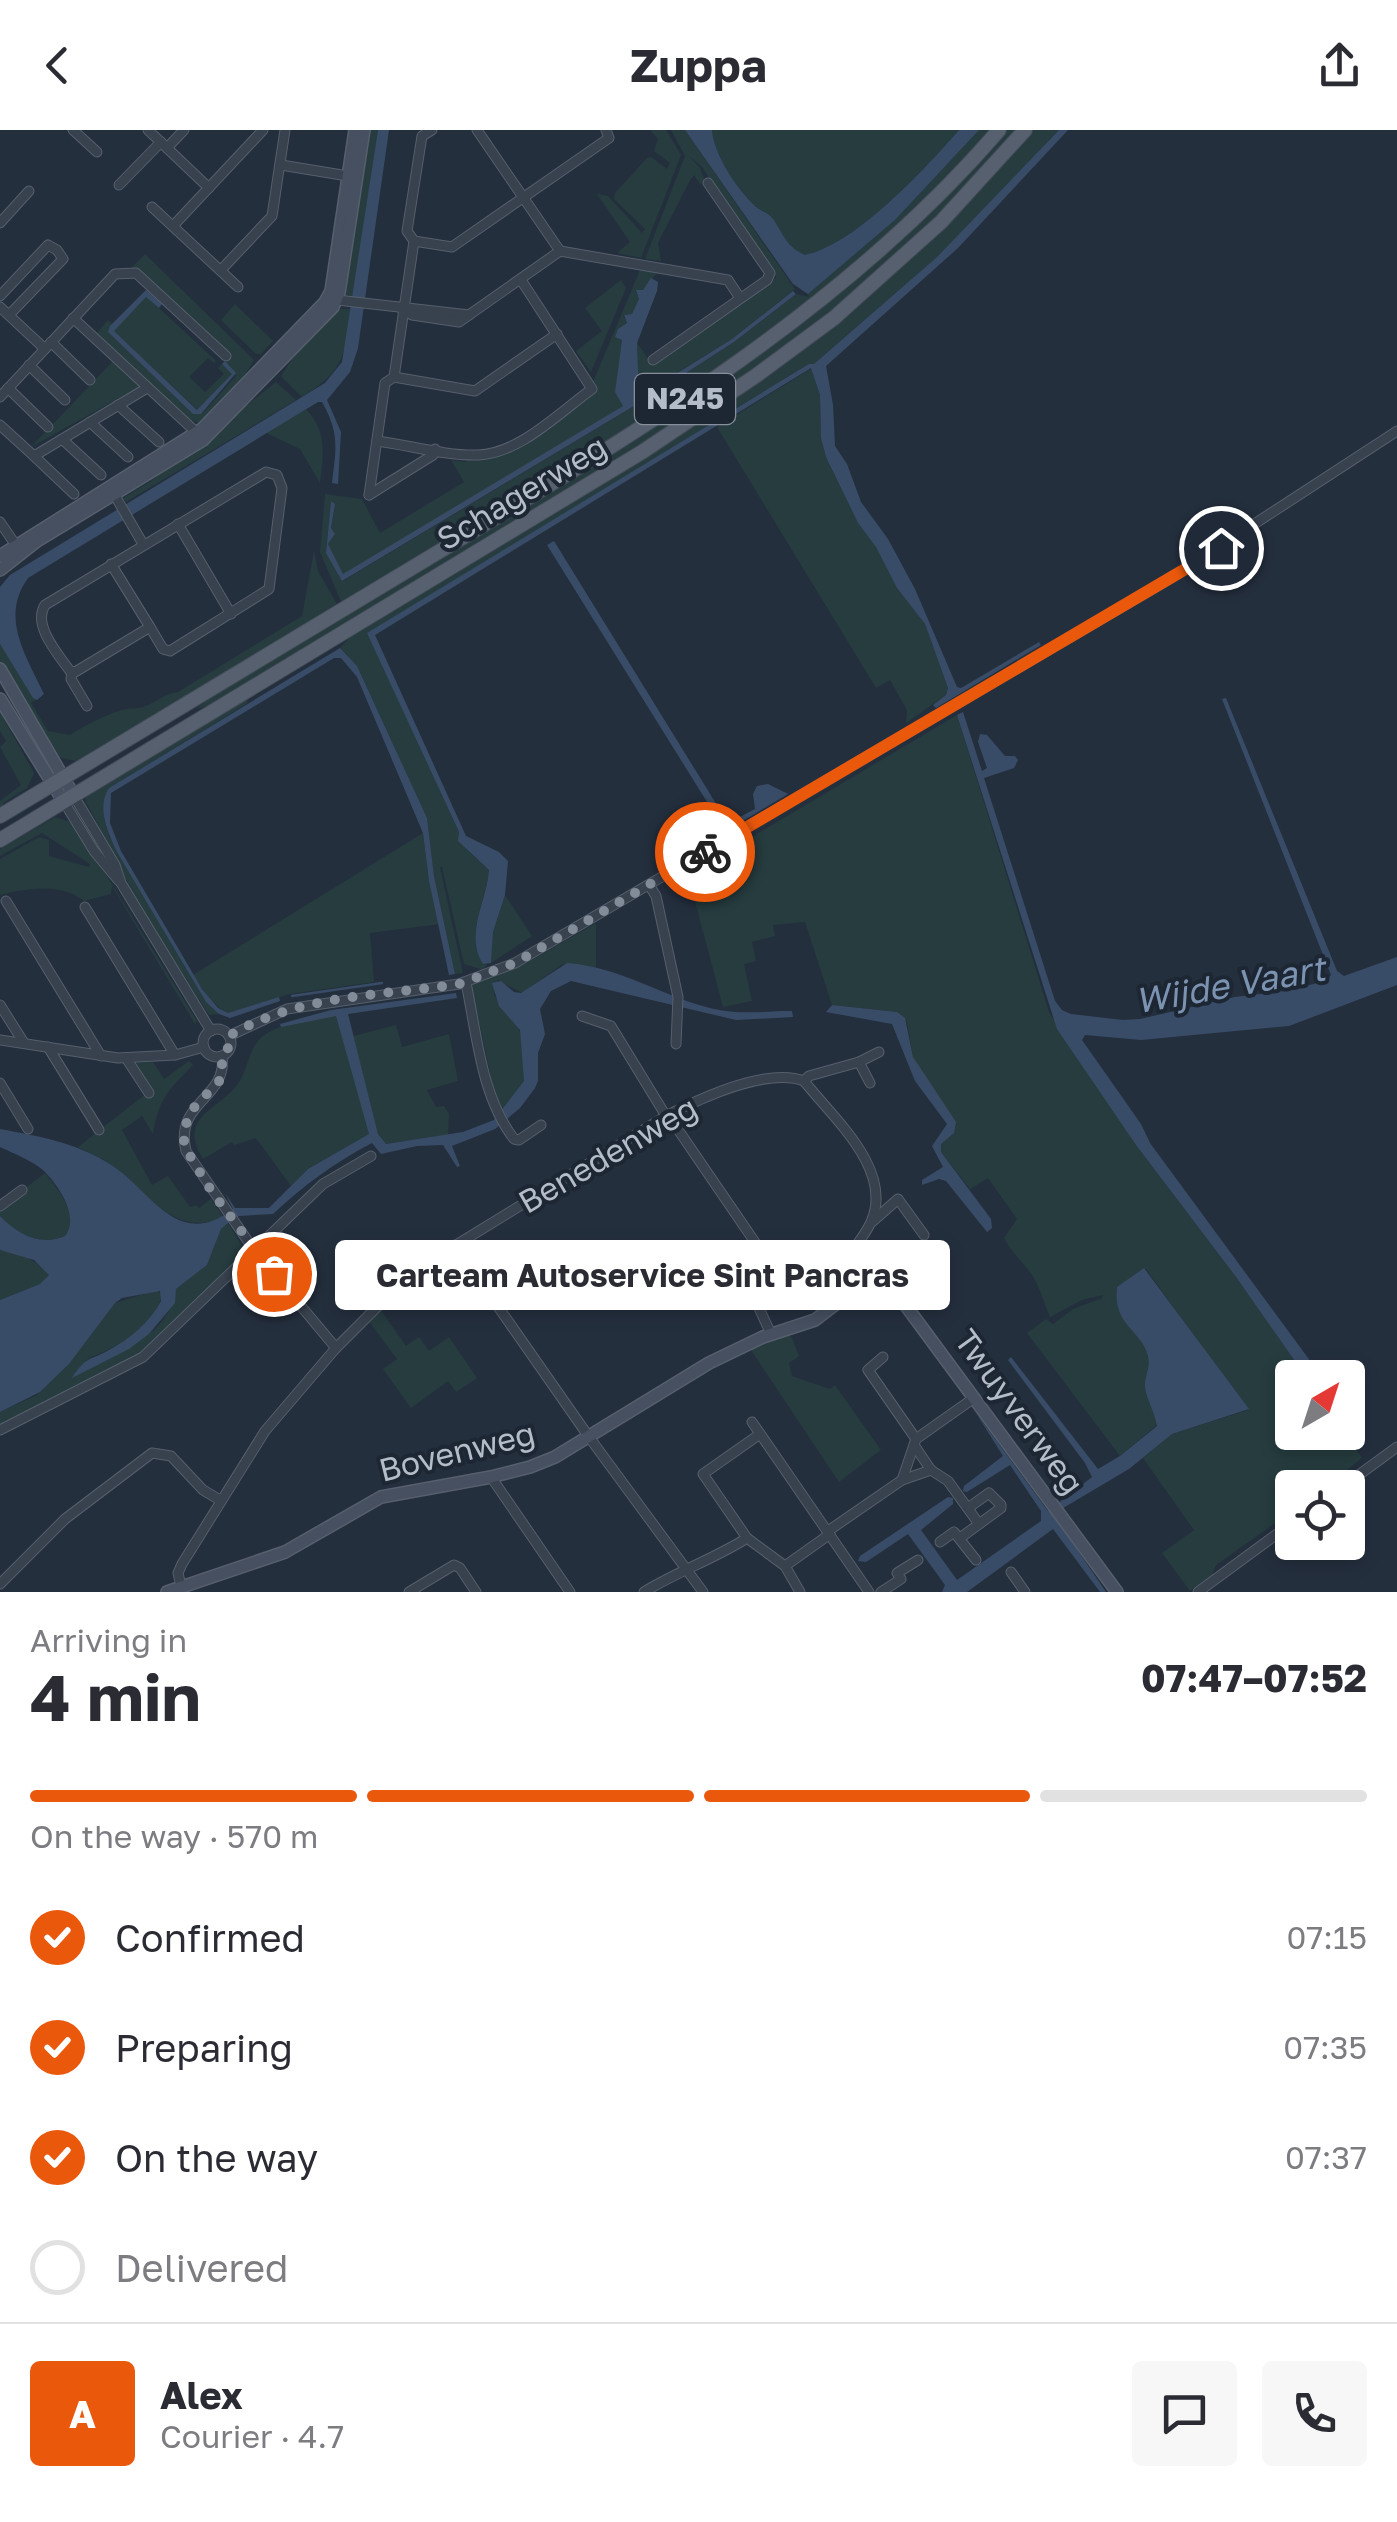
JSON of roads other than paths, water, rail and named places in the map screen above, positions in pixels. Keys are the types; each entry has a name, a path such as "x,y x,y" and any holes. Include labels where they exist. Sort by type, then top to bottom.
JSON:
{"main road":[{"name":"Schagerweg","path":"0,816 705,387 811,308 886,244 999,130"},
{"name":"Schagerweg","path":"0,840 642,452 757,376 834,318 941,222 1024,130"}],"street":[{"path":"119,185 159,137 184,130"},
{"path":"172,226 263,130"},
{"path":"221,270 272,216 285,130"},
{"path":"0,556 114,495 200,437 272,372 338,300 355,130"},
{"path":"352,177 364,130"},
{"path":"432,130 422,136 408,230 414,241 394,377 385,384 369,495 433,455 436,449"},
{"path":"477,130 560,251"},
{"path":"414,241 452,246 609,138 606,130"},
{"path":"78,132 96,152"},
{"path":"159,137 209,188"},
{"path":"281,165 352,177"},
{"path":"653,360 767,280 770,273 708,183"},
{"path":"0,224 29,191"},
{"path":"152,207 238,287"},
{"path":"0,296 48,245 57,250 63,259 9,316"},
{"path":"338,300 459,322 560,251 728,280 740,298"},
{"path":"0,397 114,274 125,271 136,273 226,356"},
{"path":"377,440 478,455 520,440 592,389 521,280"},
{"path":"0,307 90,380"},
{"path":"73,318 200,437"},
{"path":"394,377 475,391 557,334"},
{"path":"30,366 66,400"},
{"path":"8,388 48,426"},
{"path":"34,456 147,388"},
{"path":"118,405 158,442"},
{"path":"90,422 128,456"},
{"path":"0,424 74,494"},
{"path":"229,1036 260,1018 304,1004 466,983 515,963 1173,577 1397,431"},
{"path":"62,439 101,475"},
{"path":"88,706 71,678 72,672 42,626 40,613 48,603 143,544 260,474 272,472 279,478 282,488 268,590 170,651 163,649 111,564"},
{"path":"114,495 143,544"},
{"path":"0,522 18,548"},
{"path":"178,524 231,614"},
{"path":"0,570 18,548"},
{"path":"72,672 150,627"},
{"path":"0,670 58,781 115,865 121,883 210,1031"},
{"path":"0,699 58,781"},
{"path":"650,885 656,896 678,1002 676,1044"},
{"path":"6,901 101,1056"},
{"path":"85,907 175,1054"},
{"path":"466,983 491,1100 502,1124 519,1140 541,1125"},
{"path":"0,1005 24,1043"},
{"path":"582,1016 613,1028 667,1115 764,1254 752,1293 770,1334"},
{"path":"222,1056 212,1055 204,1047 204,1038 210,1031 223,1030 229,1036 230,1047 222,1056 222,1078 190,1112 184,1136 191,1162 254,1250 336,1348"},
{"path":"0,1040 126,1058 204,1047"},
{"path":"48,1047 99,1130"},
{"name":"Benedenweg","path":"180,1586 178,1572 264,1430 336,1348 431,1260 667,1115 710,1095 774,1079 804,1081 878,1052"},
{"path":"126,1058 148,1093"},
{"path":"858,1062 870,1082"},
{"path":"804,1081 873,1172 878,1192 871,1223"},
{"path":"0,1084 28,1130"},
{"path":"0,1430 143,1357 323,1184 371,1156"},
{"path":"0,1206 22,1190"},
{"path":"858,1245 866,1280 833,1306 826,1296 826,1286 871,1223 898,1198 924,1234"},
{"path":"454,1246 703,1592"},
{"name":"Twuyverweg","path":"866,1280 877,1279 892,1286 1117,1592"},
{"name":"Bovenweg","path":"166,1592 286,1552 381,1497 530,1468 589,1438 709,1363 770,1334 808,1324 833,1306"},
{"path":"883,1358 868,1370 931,1470 948,1481 979,1524"},
{"path":"902,1480 915,1442 974,1398"},
{"path":"752,1422 870,1592"},
{"path":"760,1434 703,1474 747,1538 785,1566 800,1592"},
{"path":"1365,1470 1397,1447"},
{"path":"0,1584 65,1518 152,1454 171,1456 198,1485 220,1500"},
{"path":"785,1566 902,1480 931,1470"},
{"path":"491,1477 570,1592"},
{"path":"960,1538 1001,1505 989,1494 968,1508"},
{"path":"940,1542 954,1532 976,1560"},
{"path":"1198,1592 1275,1535"},
{"path":"644,1592 685,1567 720,1555 747,1538"},
{"path":"908,1589 897,1574 918,1560"},
{"path":"409,1592 456,1565 476,1592"},
{"path":"1011,1572 1025,1592"},
{"path":"881,1592 901,1578"}],"water":[{"path":"378,130 389,130 358,348 350,372 327,400 341,432 338,484 332,483 334,432 328,413 318,402 28,578 16,607 16,621 23,650 44,694 37,700 33,698 0,644 0,587 10,575 325,383 342,362"},
{"path":"685,130 712,130 722,161 741,190 772,218 790,245 805,255 825,248 867,221 909,184 959,130 979,130 895,220 808,294 793,284"},
{"path":"1059,130 1068,130 958,248 826,366 835,446 847,464 861,502 888,539 915,589 957,687 1039,642 1041,645 936,708 933,705 946,695 948,688 925,624 897,588 876,547 858,523 826,457 821,438 820,395 811,368 375,635 466,836 499,852 508,861 505,895 493,932 491,963 483,964 476,929 489,870 458,841 459,832 367,633 814,364 937,257"},
{"path":"651,278 658,282 657,291 637,343 639,397 732,339 793,291 796,294 734,342 644,400 342,581 326,553 331,501 335,504 331,528 335,534 328,544 343,574 623,406 615,392 622,340 615,337 627,323 624,315 632,314 639,299 636,290 643,290"},
{"path":"146,290 162,304 159,308 146,297 114,331 197,410 232,374 222,364 225,361 236,373 201,414 193,414 108,332"},
{"path":"554,541 728,823 755,809 753,794 757,786 768,784 788,794 704,844 701,839 722,826 547,545"},
{"path":"340,648 357,666 427,818 434,876 455,974 449,975 423,833 357,677 341,658 334,658 111,793 110,823 121,851 202,989 218,1008 228,1013 279,997 280,1001 230,1018 206,1002 117,852 105,820 105,796 109,788"},
{"path":"1226,698 1337,971 1344,976 1397,957 1397,985 1289,1026 1141,1040 1085,1035 1082,1040 1150,1143 1310,1360 1294,1360 1136,1145 1057,1029 957,715 963,712 982,771 987,768 978,742 980,734 987,735 1005,756 1018,760 1014,768 984,778 1055,1001 1071,1014 1140,1019 1235,997 1284,991 1326,981 1331,975 1222,699"},
{"path":"567,963 606,970 714,1009 792,1011 793,1017 736,1020 571,981 551,991 540,1009 545,1034 538,1053 535,1088 520,1108 495,1129 452,1146 460,1166 443,1145 381,1154 372,1143 320,1175 273,1214 239,1216 228,1223 221,1229 207,1265 176,1289 175,1303 149,1334 129,1349 72,1378 85,1363 125,1340 145,1323 161,1301 160,1291 122,1298 115,1303 69,1364 40,1392 0,1412 0,1300 40,1284 49,1275 34,1260 0,1250 0,1216 22,1233 47,1240 65,1236 70,1220 61,1193 44,1171 0,1147 0,1129 57,1141 97,1157 180,1221 196,1224 233,1209 225,1193 235,1208 269,1208 308,1169 369,1134 336,1016 281,1027 280,1024 331,1010 456,993 457,998 348,1014 378,1134 386,1144 463,1132 494,1120 524,1081 520,1030 499,1006 492,983 501,981 521,993"},
{"path":"832,1005 897,1012 905,1018 913,1057 956,1122 954,1133 941,1144 941,1152 991,1219 992,1228 987,1232 946,1181 939,1179 922,1185 922,1180 943,1167 932,1146 947,1124 915,1081 892,1024 826,1012"},
{"path":"1144,1268 1249,1409 1172,1434 1129,1469 1053,1514 1106,1592 1100,1592 1053,1529 967,1592 942,1592 945,1585 908,1534 866,1562 858,1561 948,1497 953,1498 953,1504 921,1530 957,1580 1041,1521 1041,1511 1010,1465 963,1491 964,1486 1003,1456 976,1413 1048,1511 1092,1477 1008,1360 1011,1357 1098,1469 1157,1426 1145,1388 1148,1356 1123,1319 1117,1300 1117,1287"}],"waterway":[{"path":"292,996 382,983"}],"place":[{"name":"Carteam Autoservice Sint Pancras","path":"274,1274"}],"water label":[{"name":"Wijde Vaart","path":"1230,985"}]}
